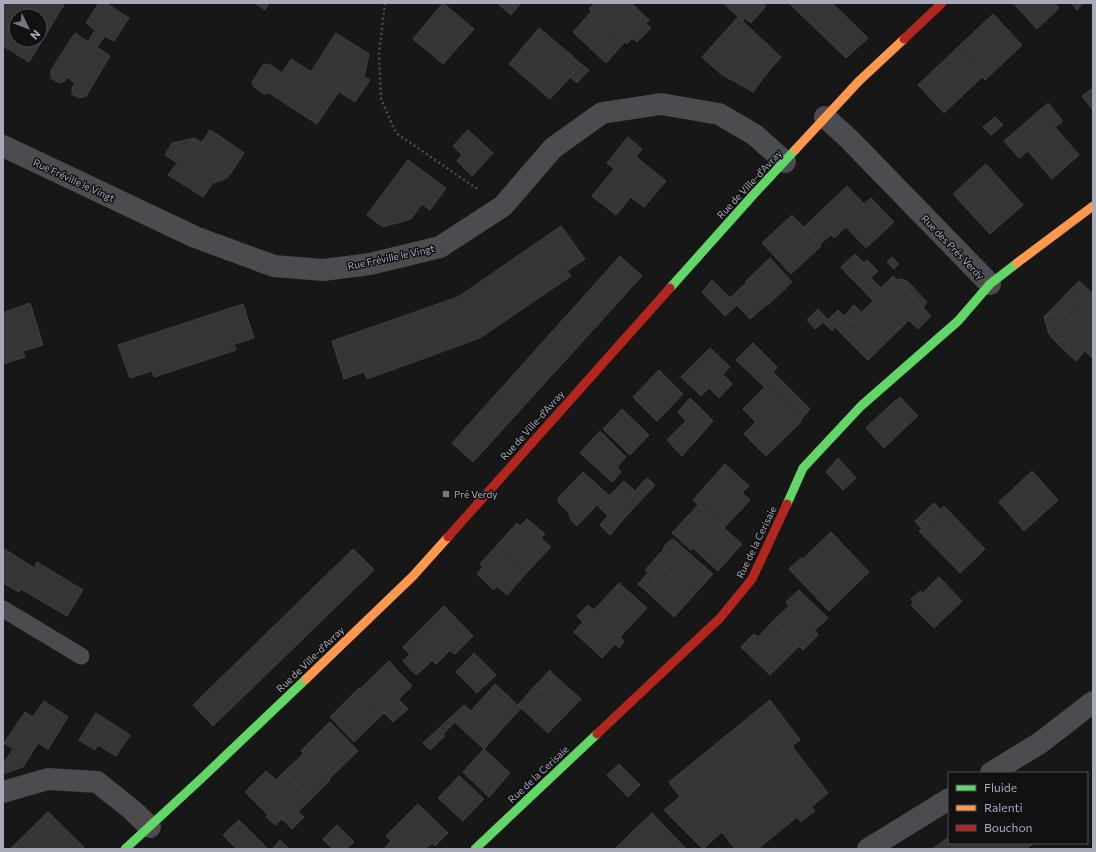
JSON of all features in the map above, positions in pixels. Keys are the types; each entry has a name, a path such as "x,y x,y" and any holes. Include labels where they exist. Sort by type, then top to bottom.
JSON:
{"main road":[{"name":"Rue de Ville-d'Avray","path":"125,849 150,827 413,576 730,220 825,117 859,81 942,3"},
{"name":"Rue des Prés Verdy","path":"990,284 1093,206"},
{"name":"Rue de la Cerisaie","path":"474,849 720,618 752,579 804,468 861,406 958,321 990,284"}],"street":[{"name":"Rue Fréville le Vingt","path":"3,146 195,237 274,266 323,270 370,264 440,247 503,206 553,148 602,113 661,104 719,114 755,135 785,162"},
{"name":"Rue des Prés Verdy","path":"825,117 850,140 990,284"},
{"path":"993,772 1040,743 1093,702"},
{"path":"3,792 48,779 97,782 131,809 150,827"},
{"path":"868,849 948,800"}],"lane":[{"path":"3,609 81,656"}],"path":[{"path":"384,3 379,54 382,99 396,133 503,206"}],"building":[{"path":"3,3 65,3 48,31 48,8 8,8 8,48 38,48 29,62 3,46"},
{"path":"99,3 106,3 129,18 114,41 105,36 97,47 110,56 86,96 79,98 72,94 72,88 75,83 67,77 65,81 59,83 51,78 51,70 75,33 88,42 95,30 86,23"},
{"path":"255,3 269,3 265,10"},
{"path":"443,3 474,29 443,64 413,39"},
{"path":"497,3 521,3 511,15"},
{"path":"595,3 631,3 649,20 646,24 651,28 637,42 632,38 627,44 589,9"},
{"path":"723,3 762,3 766,6 751,23 745,18 743,21"},
{"path":"789,3 832,3 868,38 846,58"},
{"path":"1013,3 1055,3 1059,8 1037,29"},
{"path":"1071,3 1083,3 1077,10"},
{"path":"591,12 625,42 606,63 573,32"},
{"path":"993,14 1022,45 985,80 956,49"},
{"path":"738,17 781,57 753,92 721,74 702,57"},
{"path":"539,28 569,53 563,59 577,70 550,99 509,64"},
{"path":"336,33 369,54 364,77 370,80 355,102 338,91 340,90 311,72"},
{"path":"956,49 982,77 944,113 918,85"},
{"path":"569,53 581,64 577,70 563,59"},
{"path":"291,59 340,90 317,124 269,93 264,94 254,87 252,82 263,65 269,64 282,73"},
{"path":"581,64 589,70 577,83 570,77"},
{"path":"1093,88 1093,110 1082,96"},
{"path":"1048,103 1062,120 1061,123 1055,127 1079,155 1052,179 1028,151 1019,158 1004,141"},
{"path":"995,117 1003,125 991,135 983,127"},
{"path":"210,130 217,134 209,147 202,142"},
{"path":"468,130 493,153 472,176 457,161 462,155 453,146"},
{"path":"217,134 244,153 231,173 221,166 218,172 219,181 213,183 203,197 168,175 177,163 165,155 172,143 177,142 187,149 195,138 209,147"},
{"path":"628,137 642,149 636,157 666,181 644,207 631,197 616,215 592,196 614,169 607,163"},
{"path":"195,138 187,149 177,142"},
{"path":"408,160 446,188 430,210 422,204 411,219 383,227 367,215"},
{"path":"986,164 1023,205 990,234 953,194"},
{"path":"221,166 231,173 227,178 219,181 218,172"},
{"path":"847,186 864,204 871,198 894,222 866,248 846,227 834,238 831,235 820,244 804,227"},
{"path":"792,215 821,246 791,274 762,243"},
{"path":"561,226 585,259 567,271 571,276 480,338 367,379 364,372 344,379 332,341 458,297"},
{"path":"855,254 864,263 849,276 841,267"},
{"path":"620,256 642,276 473,462 452,443"},
{"path":"892,257 899,264 894,269 887,262"},
{"path":"770,258 792,282 768,305 767,304 750,319 730,298"},
{"path":"867,260 878,271 860,287 849,276"},
{"path":"893,276 931,316 918,329 909,320 900,329 860,287 870,277 881,288"},
{"path":"900,279 907,281 927,302 923,307 897,280"},
{"path":"712,280 737,305 725,316 702,292"},
{"path":"1079,281 1093,294 1093,359 1085,351 1076,361 1066,352 1071,347 1064,339 1056,342 1049,334 1044,317 1063,311 1071,319 1089,300 1078,288 1079,287 1076,284"},
{"path":"1076,284 1089,300 1071,319 1063,311 1044,317"},
{"path":"873,301 900,329 868,360 828,320 838,310 851,323"},
{"path":"30,303 43,345 23,351 25,357 3,364 3,313"},
{"path":"243,304 254,338 234,344 236,350 154,377 152,371 130,378 118,345"},
{"path":"854,305 861,312 851,323 844,316"},
{"path":"818,309 835,327 832,331 823,322 815,329 807,320"},
{"path":"1064,339 1071,347 1066,352 1056,342"},
{"path":"753,343 777,367 773,372 810,409 800,421 736,360"},
{"path":"710,348 730,367 723,374 732,384 719,398 709,388 701,396 681,377"},
{"path":"659,370 683,394 657,421 633,397"},
{"path":"765,387 801,422 766,456 744,434 756,422 743,409"},
{"path":"900,397 918,416 907,426 888,407"},
{"path":"690,398 713,421 682,456 667,440 686,421 678,412"},
{"path":"888,407 907,426 884,448 866,428"},
{"path":"622,409 649,435 630,455 603,429"},
{"path":"600,431 626,457 617,467 621,472 612,482 580,453"},
{"path":"838,458 856,478 843,490 826,472"},
{"path":"725,464 749,486 742,493 750,500 724,528 693,500"},
{"path":"1032,471 1058,500 1024,531 999,502"},
{"path":"583,472 629,513 610,535 600,525 608,516 597,505 577,526 571,520 569,513 559,503 558,498"},
{"path":"647,478 655,485 629,513 621,506"},
{"path":"624,481 635,491 621,506 610,495"},
{"path":"934,503 941,510 921,528 915,521"},
{"path":"698,505 742,544 718,571 693,548 691,550 672,533"},
{"path":"944,506 985,549 960,573 919,531"},
{"path":"527,519 545,534 541,538 551,547 529,570 499,543 517,523 520,526"},
{"path":"831,532 869,572 829,611 789,569 802,557 803,559"},
{"path":"673,539 713,574 694,595 654,560 668,542"},
{"path":"499,543 529,570 507,595 497,586 494,590 477,574 483,566 480,564"},
{"path":"3,548 34,568 37,562 83,590 67,616 21,589 19,592 3,583"},
{"path":"353,549 374,570 213,726 193,705"},
{"path":"654,560 694,595 674,617 646,591 656,580 645,570"},
{"path":"648,573 656,580 646,591 638,584"},
{"path":"939,577 962,601 934,628 911,605 914,602 911,599 920,591 923,593"},
{"path":"619,583 647,608 620,637 624,641 619,648 615,644 602,658 574,632 583,622 577,616 588,605 594,610"},
{"path":"799,590 828,618 815,630 818,635 803,650 773,621 789,606 786,602"},
{"path":"444,606 473,636 455,654 450,650 436,664 432,660 424,668 403,647"},
{"path":"773,621 799,646 770,675 741,647 754,634 758,637"},
{"path":"474,653 496,675 477,693 456,672"},
{"path":"410,654 424,668 416,675 403,661"},
{"path":"389,661 412,686 383,714 360,689"},
{"path":"550,670 554,675 540,691 534,687"},
{"path":"554,675 581,699 548,733 518,705 534,687 540,691"},
{"path":"495,684 521,708 484,749 450,718 464,705 471,711"},
{"path":"359,688 383,714 354,742 330,717"},
{"path":"398,699 408,709 393,722 384,713"},
{"path":"770,700 800,740 792,746 828,793 811,807 815,811 801,822 797,817 758,849 735,849 722,832 703,849 664,810 680,797 669,782"},
{"path":"44,701 68,717 48,749 38,743 23,767 3,774 3,764 13,749 4,743 25,712 33,717"},
{"path":"96,713 130,735 116,756 98,745 95,750 79,740"},
{"path":"450,718 454,723 443,734 445,736 430,750 423,743"},
{"path":"330,722 358,751 329,779 301,751"},
{"path":"484,749 510,773 489,797 463,772"},
{"path":"304,753 330,780 311,799 284,772"},
{"path":"619,764 640,785 628,797 607,775"},
{"path":"266,771 276,780 284,772 311,799 298,812 293,807 282,819 273,810 268,815 245,792"},
{"path":"459,776 484,799 463,821 438,798"},
{"path":"418,804 448,833 435,846 432,843 425,849 400,849 386,836"},
{"path":"293,807 304,817 292,829 282,819"},
{"path":"273,810 282,819 275,825 266,817"},
{"path":"48,812 84,847 82,849 10,849"},
{"path":"652,813 686,849 630,849 638,841 631,833"},
{"path":"239,820 268,849 237,849 223,835"},
{"path":"337,825 354,842 346,849 333,849 323,839"},
{"path":"631,833 638,841 630,849 615,849"},
{"path":"948,838 948,844 1034,844 1026,849 932,849"},
{"path":"280,840 289,849 272,849"},
{"path":"391,841 400,849 384,849"}],"traffic: fast":[{"path":"670,288 795,150"},
{"path":"787,504 803,468 861,406 958,321 990,284 1017,263"},
{"path":"125,849 306,679"},
{"path":"475,849 597,734"}],"traffic: slow":[{"path":"795,150 859,81 904,39"},
{"path":"1017,263 1093,206"},
{"path":"306,679 413,576 448,537"}],"traffic: jam":[{"path":"904,39 942,3"},
{"path":"448,537 670,288"},
{"path":"597,734 720,618 752,579 787,504"}],"place":[{"name":"Pré Verdy","path":"446,494"}]}
